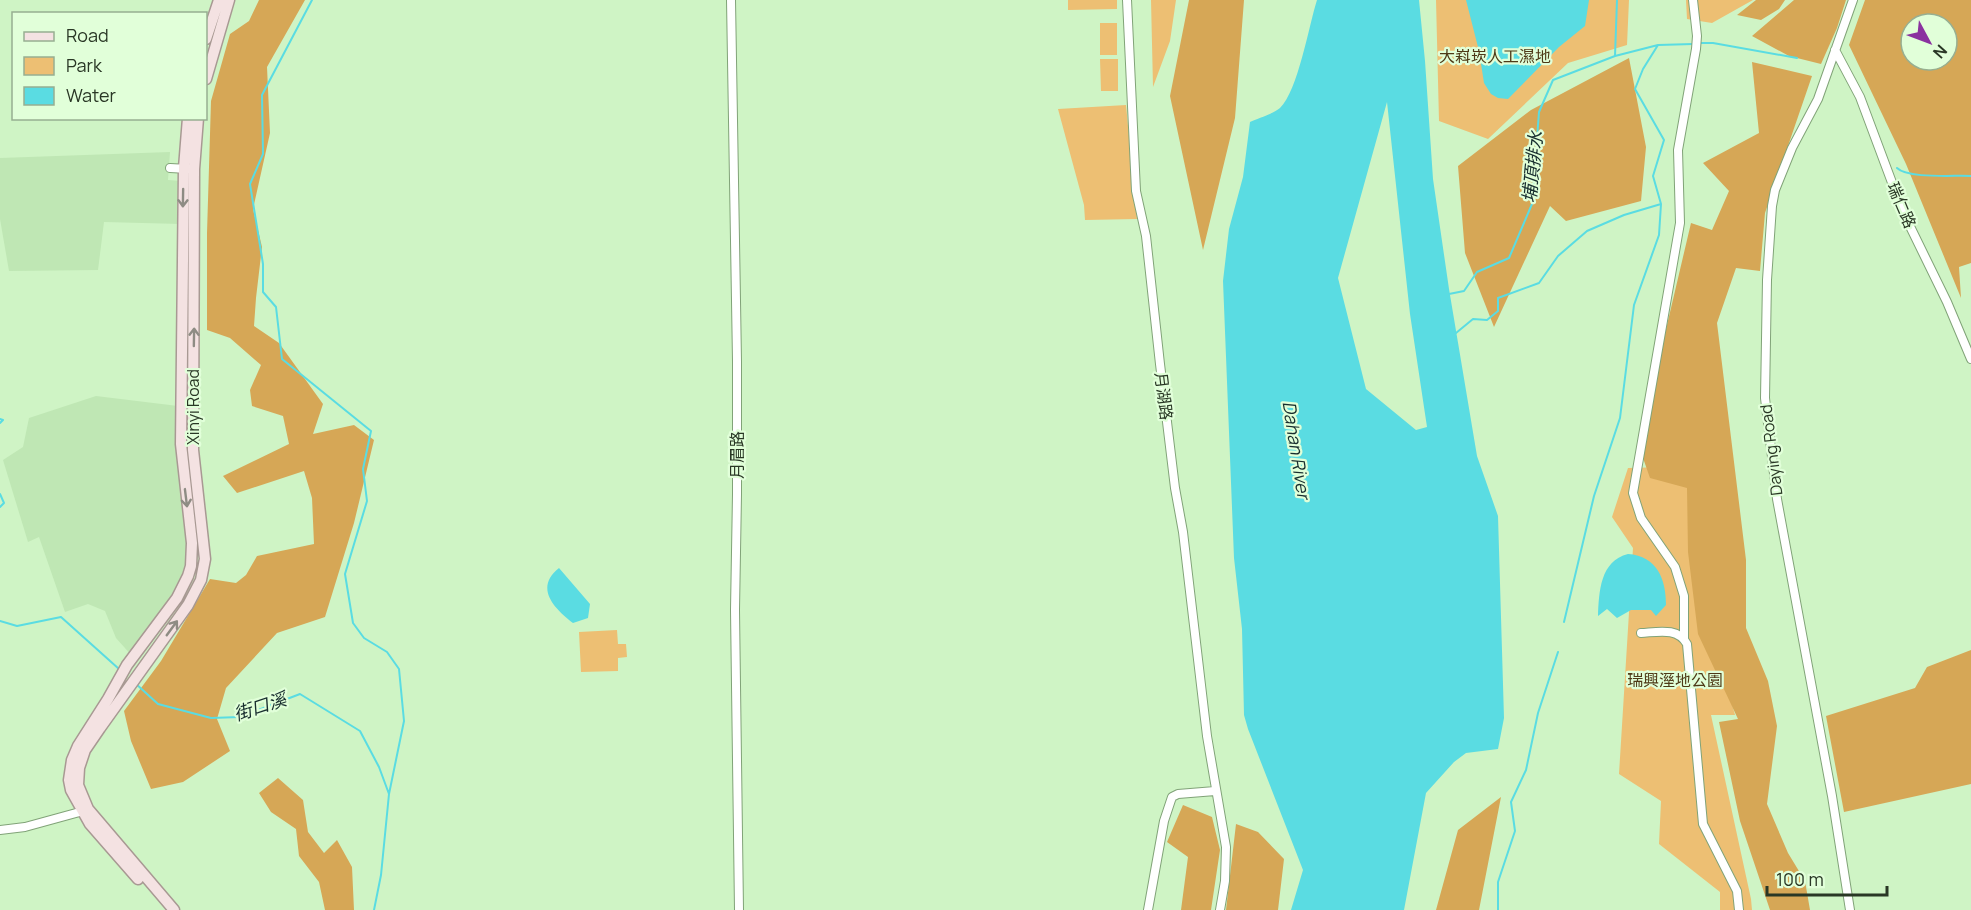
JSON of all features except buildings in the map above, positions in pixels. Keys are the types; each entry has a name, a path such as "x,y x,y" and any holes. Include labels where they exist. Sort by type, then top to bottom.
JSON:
{"main road":[{"path":"207,36 219,0"},
{"path":"207,76 229,0"},
{"name":"Xinyi Road","path":"112,703 138,675 188,605 201,580 205,559 194,465 188,120"},
{"name":"Xinyi Road","path":"112,703 127,665 177,598 188,576 192,543 182,460 189,169 198,120"},
{"path":"182,460 194,465"},
{"path":"112,703 78,746 72,760 69,780 71,790 85,811 174,910"},
{"path":"85,811 90,824 165,910"}],"street":[{"name":"月眉路","path":"731,0 736,361 735,610 739,910"},
{"name":"月湖路","path":"1127,0 1136,191 1146,236 1175,488 1183,532 1215,792 1226,847 1225,881 1220,910"},
{"path":"1693,0 1696,49 1677,150 1680,223 1633,493 1641,518 1675,567 1684,596 1684,638 1687,644 1703,824 1737,891 1739,910"},
{"name":"Daying Road","path":"1850,910 1832,796 1779,511 1768,441 1765,398 1767,280 1775,190 1792,148 1818,99 1852,0"},
{"name":"瑞仁路","path":"1835,50 1860,97 1903,212 1947,302 1971,358"},
{"path":"170,168 189,169"},
{"path":"1641,633 1670,632 1677,633 1684,638"},
{"path":"1148,910 1162,832 1172,797 1178,794 1215,792"},
{"path":"0,830 25,827 85,811"}],"shaded area":[{"path":"259,0 305,0 267,67 270,133 253,209 262,247 254,326 279,343 323,404 313,434 354,425 374,440 354,523 325,617 277,633 226,688 217,719 230,751 183,782 151,789 131,741 124,711 161,661 210,579 236,583 246,575 257,556 314,544 312,498 304,471 237,493 223,476 289,444 283,416 252,406 250,390 261,365 230,338 207,330 211,101 230,34 249,21"},
{"path":"1189,0 1244,0 1235,118 1203,250 1170,96"},
{"path":"1756,0 1785,0 1779,9 1761,20 1737,15"},
{"path":"1794,0 1846,0 1837,28 1821,64 1789,56 1752,36"},
{"path":"1865,0 1971,0 1971,263 1959,267 1961,298 1906,164 1849,45"},
{"path":"1629,58 1646,147 1641,201 1566,221 1550,206 1494,327 1465,253 1458,166 1531,110"},
{"path":"1752,62 1812,76 1765,213 1760,271 1736,268 1717,323 1746,560 1746,628 1768,681 1777,726 1767,804 1788,853 1805,881 1810,910 1770,910 1740,821 1719,722 1738,719 1698,634 1688,552 1687,488 1650,478 1643,458 1663,342 1691,223 1712,230 1729,191 1703,163 1759,133"},
{"path":"170,152 168,180 181,181 181,224 104,222 98,270 9,271 0,219 0,158"},
{"path":"96,396 178,406 188,563 183,584 133,657 116,638 105,611 88,604 65,612 39,537 28,542 3,460 23,447 29,418"},
{"path":"1971,650 1971,784 1844,812 1826,716 1915,688 1927,667"},
{"path":"278,778 303,800 308,832 324,853 337,840 352,867 354,910 325,910 319,882 299,856 296,829 271,812 259,793"},
{"path":"1501,797 1479,910 1436,910 1458,830"},
{"path":"1183,805 1212,817 1220,850 1211,910 1181,910 1188,857 1167,842"},
{"path":"1236,824 1258,832 1284,859 1278,910 1226,910"}],"green space":[{"path":"1068,0 1117,0 1117,9 1068,10"},
{"path":"1151,0 1176,0 1170,41 1153,87"},
{"name":"大嵙崁人工濕地","path":"1436,0 1629,0 1627,45 1568,63 1488,139 1439,121"},
{"path":"1686,0 1753,0 1712,23 1687,19"},
{"path":"1100,23 1117,23 1117,55 1100,55"},
{"path":"1100,59 1118,59 1118,91 1101,91"},
{"path":"1126,105 1137,219 1085,220 1084,205 1058,109"},
{"name":"瑞興溼地公園","path":"1706,466 1708,620 1735,715 1711,715 1752,910 1720,910 1720,892 1659,844 1661,801 1619,774 1633,548 1612,517 1628,468"},
{"path":"617,630 618,644 626,644 627,657 618,658 618,671 581,672 579,632"}],"water":[{"name":"Dahan River","path":"1317,0 1419,0 1433,179 1449,289 1477,456 1498,516 1504,718 1498,749 1466,753 1454,762 1426,793 1404,910 1291,910 1303,870 1244,715 1242,629 1234,558 1223,281 1229,229 1243,177 1250,122 1277,110 1286,100 1298,73","holes":["1387,102 1410,314 1427,427 1416,430 1366,389 1338,278"]},
{"path":"1466,0 1589,0 1585,26 1559,47 1508,99 1498,98 1491,94 1484,83 1479,51"},
{"path":"1628,554 1646,559 1658,570 1664,586 1666,605 1656,616 1651,610 1631,610 1617,618 1607,609 1598,616 1599,597 1606,570 1612,563"},
{"path":"559,568 590,604 588,618 573,623 554,604 547,590 552,575"}],"waterway":[{"path":"312,0 262,95 263,154 250,184 263,264 263,292 276,307 282,359 371,431 363,469 367,501 345,574 353,623 364,638 387,652 399,669 404,721 389,794"},
{"path":"1615,56 1617,0"},
{"name":"埔頂排水","path":"1699,43 1713,43 1797,58"},
{"name":"埔頂排水","path":"1449,294 1464,291 1477,272 1509,258 1532,204 1539,112 1553,80 1615,56 1658,45 1693,44"},
{"path":"1564,622 1594,496 1620,418 1634,305 1659,235 1661,204 1653,176 1664,140 1635,89 1643,69 1658,45"},
{"name":"埔頂排水","path":"1897,168 1911,174 1971,176"},
{"path":"1456,333 1473,319 1487,320 1498,311 1498,298 1539,283 1558,256 1587,231 1624,215 1661,204"},
{"name":"街口溪","path":"0,419 3,420 0,423"},
{"name":"街口溪","path":"0,494 4,503 0,507"},
{"name":"街口溪","path":"0,621 17,626 61,617 119,669"},
{"path":"1498,910 1498,882 1515,831 1511,802 1526,770 1538,713 1558,652"},
{"name":"街口溪","path":"135,683 158,704 211,718 240,717 300,694 360,731 379,767 389,794 381,875 374,910"}]}
